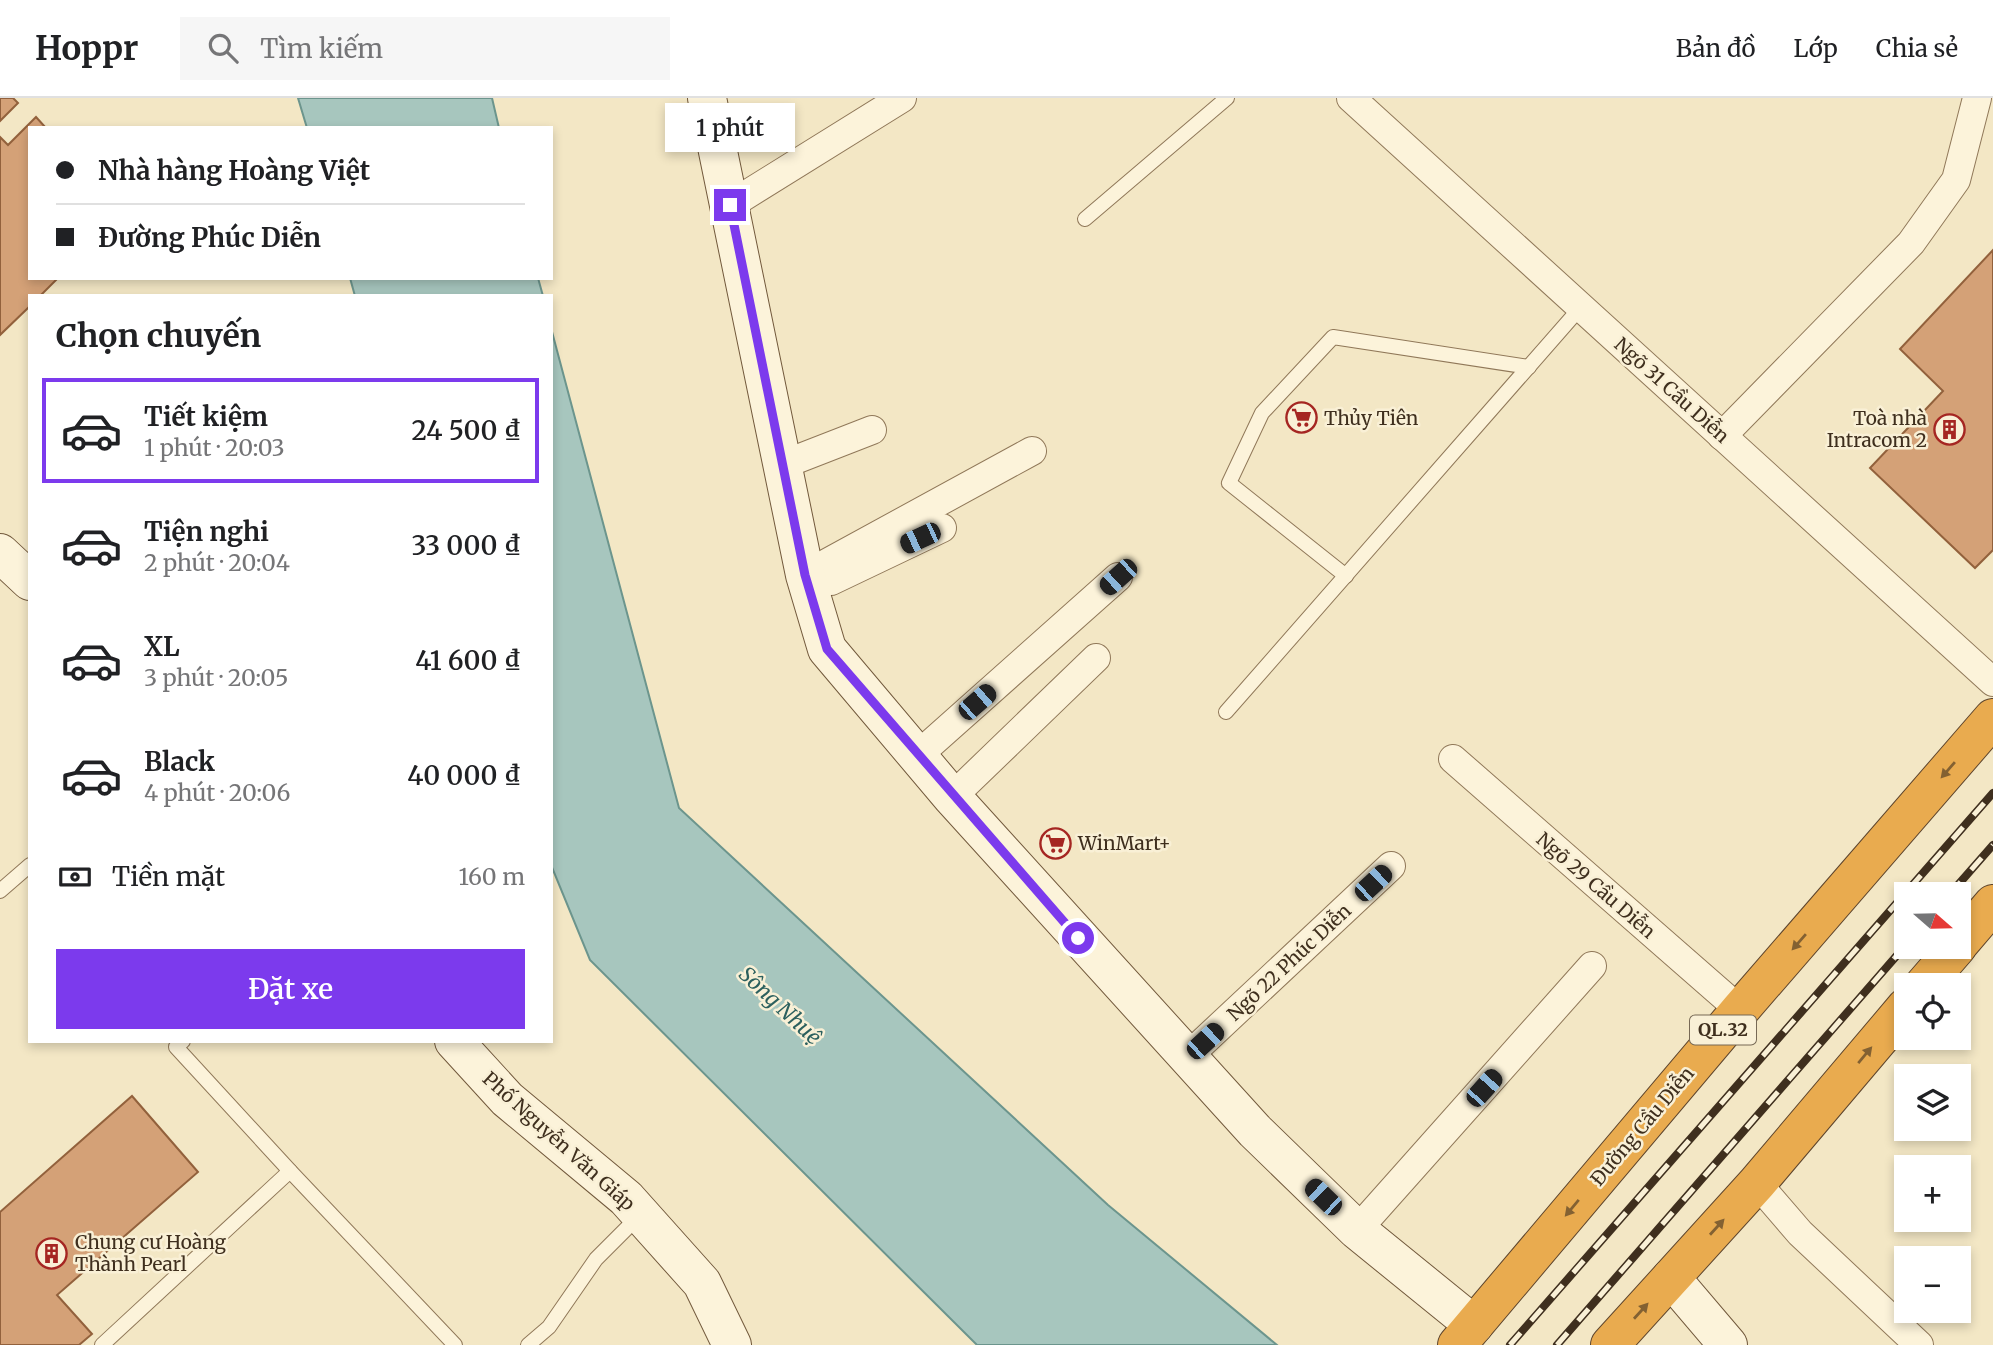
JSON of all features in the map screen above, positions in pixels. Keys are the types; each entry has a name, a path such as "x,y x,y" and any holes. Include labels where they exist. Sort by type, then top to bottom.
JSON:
{"highway":[{"name":"Đường Cầu Diễn","path":"1465,1335 1740,1010 1993,718"},
{"path":"1971,930 1993,904"},
{"path":"1934,973 1947,959"},
{"path":"1610,1345 1757,1183 1894,1021"}],"street":[{"path":"707,98 807,583 827,649 952,797 1186,1058 1255,1131 1465,1335"},
{"path":"730,205 902,98"},
{"name":"Ngõ 31 Cầu Diễn","path":"1351,98 1993,682"},
{"path":"1722,436 1911,243 1956,180 1977,98"},
{"path":"784,471 872,437"},
{"path":"807,583 1032,451"},
{"path":"807,583 942,528"},
{"path":"917,756 1118,577"},
{"path":"952,797 1096,658"},
{"name":"Ngõ 29 Cầu Diễn","path":"1453,759 1740,1010"},
{"name":"Ngõ 22 Phúc Diễn","path":"1186,1058 1391,866"},
{"path":"1357,1230 1592,966"},
{"name":"Phố Nguyễn Văn Giáp","path":"456,1043 507,1099 626,1198 702,1283 732,1345"},
{"path":"1757,1183 1800,1233 1919,1345"},
{"path":"1671,1278 1728,1345"}],"lane":[{"path":"1085,219 1227,98"},
{"path":"1226,712 1581,307"},
{"path":"1346,576 1229,483 1262,412 1333,337 1529,367"},
{"path":"0,891 28,867"},
{"path":"181,1043 176,1047 455,1345"},
{"path":"102,1345 290,1171"},
{"path":"528,1345 549,1327 596,1259 640,1214"}],"water":[{"path":"298,98 492,98 499,126 306,126"},
{"path":"351,280 539,280 542,294 354,294"},
{"name":"Sông Nhuệ","path":"553,336 679,808 1108,1205 1277,1345 977,1345 590,960 553,870"}],"building":[{"path":"0,98 13,98 18,103 0,121"},
{"path":"36,117 44,126 28,126 28,280 56,280 42,294 28,294 28,308 0,335 0,137 8,145"},
{"name":"Toà nhà Intracom 2","path":"1993,250 1993,550 1975,568 1870,468 1943,391 1900,349"},
{"name":"Chung cư Hoàng Thành Pearl","path":"132,1096 198,1172 57,1295 92,1334 79,1345 0,1345 0,1212"}],"railway":[{"path":"1510,1345 1993,793"},
{"path":"1961,882 1993,845"},
{"path":"1557,1345 1894,959"}],"place":[{"name":"Thủy Tiên","path":"1301,418"},
{"name":"Toà nhà Intracom 2","path":"1950,429"},
{"name":"WinMart+","path":"1055,843"},
{"name":"Chung cư Hoàng Thành Pearl","path":"52,1253"}],"route":[{"path":"730,205 805,575 827,649 952,797 1078,938"}]}
